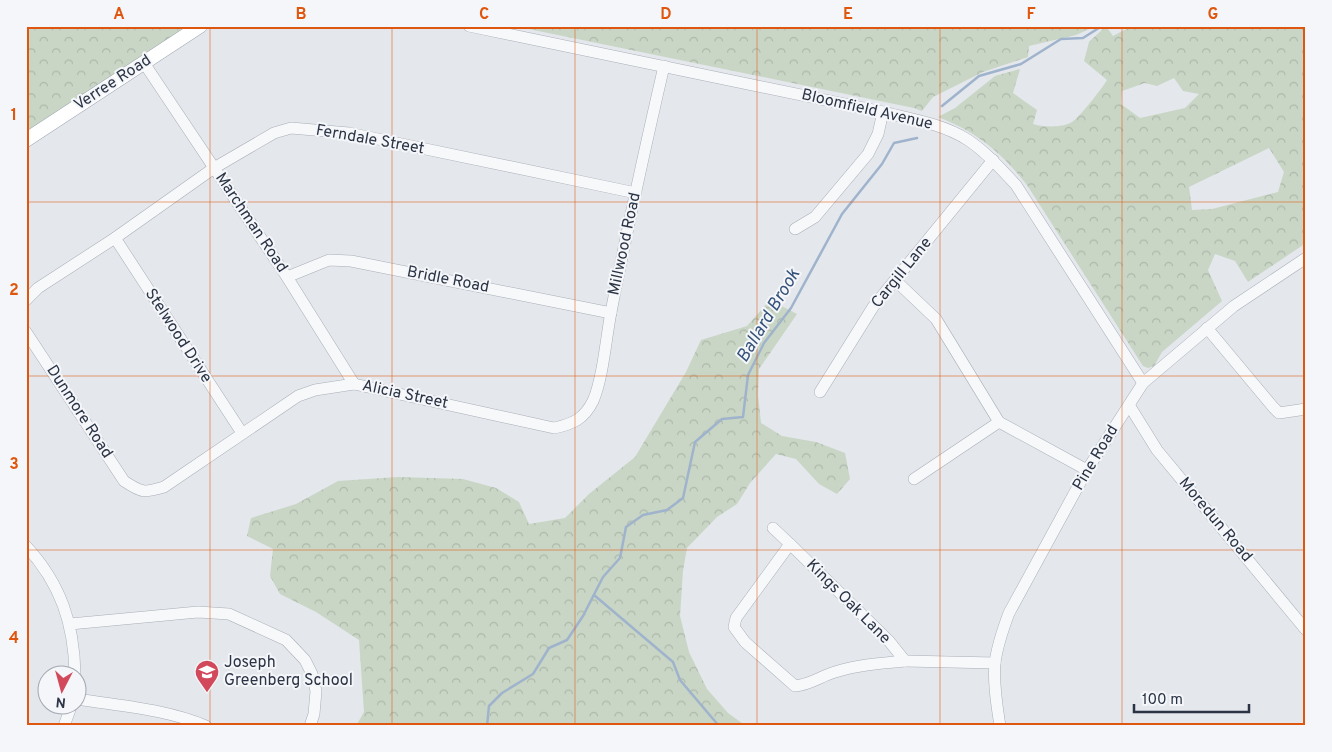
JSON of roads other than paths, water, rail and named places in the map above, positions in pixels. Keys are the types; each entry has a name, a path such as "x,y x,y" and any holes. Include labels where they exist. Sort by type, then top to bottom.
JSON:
{"main road":[{"name":"Verree Road","path":"26,140 200,26"}],"street":[{"name":"Bloomfield Avenue","path":"469,26 883,112 947,130 967,140 993,160 1016,185 1143,383"},
{"name":"Marchman Road","path":"144,63 287,277 354,384"},
{"name":"Millwood Road","path":"581,419 593,401 598,384 611,313 664,66"},
{"path":"795,229 815,217 868,154 878,134 883,112"},
{"name":"Ferndale Street","path":"28,298 38,288 115,238 214,168 274,133 291,128 350,133 636,193"},
{"name":"Cargill Lane","path":"820,392 873,307 993,160"},
{"name":"Stelwood Drive","path":"115,238 242,433"},
{"name":"Pine Road","path":"1000,726 995,663 1001,636 1009,613 1087,470 1143,383 1234,306 1306,258"},
{"name":"Bridle Road","path":"287,277 330,260 351,261 611,313"},
{"path":"895,280 936,320 999,422 1087,470"},
{"path":"1207,328 1273,408 1279,412 1306,409"},
{"name":"Dunmore Road","path":"26,332 124,481 135,488"},
{"name":"Alicia Street","path":"135,488 147,492 164,487 298,396 315,390 354,384 554,428 569,425 581,419"},
{"name":"Moredun Road","path":"1129,405 1157,450 1306,630"},
{"path":"914,479 999,422"},
{"name":"Kings Oak Lane","path":"773,528 889,641 905,661"},
{"name":"Kings Oak Lane","path":"790,544 736,618 734,627 745,642 795,686 806,685 835,672 857,667 905,661 995,663"},
{"path":"26,546 54,582 62,600 70,624 74,664"},
{"path":"70,624 198,612 229,614 286,640 305,660 312,674 316,691 314,714 310,726"},
{"path":"88,701 157,711 184,717 206,726"},
{"path":"64,726 68,714"}],"waterway":[{"name":"Ballard Brook","path":"942,106 979,76 1021,64 1061,39 1083,38 1102,26"},
{"name":"Ballard Brook","path":"487,726 489,706 502,693 533,674 549,648 567,640 583,616 603,577 620,558 626,527 643,515 667,510 683,498 695,442 722,419 743,417 748,375 764,343 791,308 842,214 882,164 894,143 917,138"},
{"path":"594,595 673,662 680,680 719,726"}],"place":[{"name":"Joseph Greenberg School","path":"207,693"}]}
